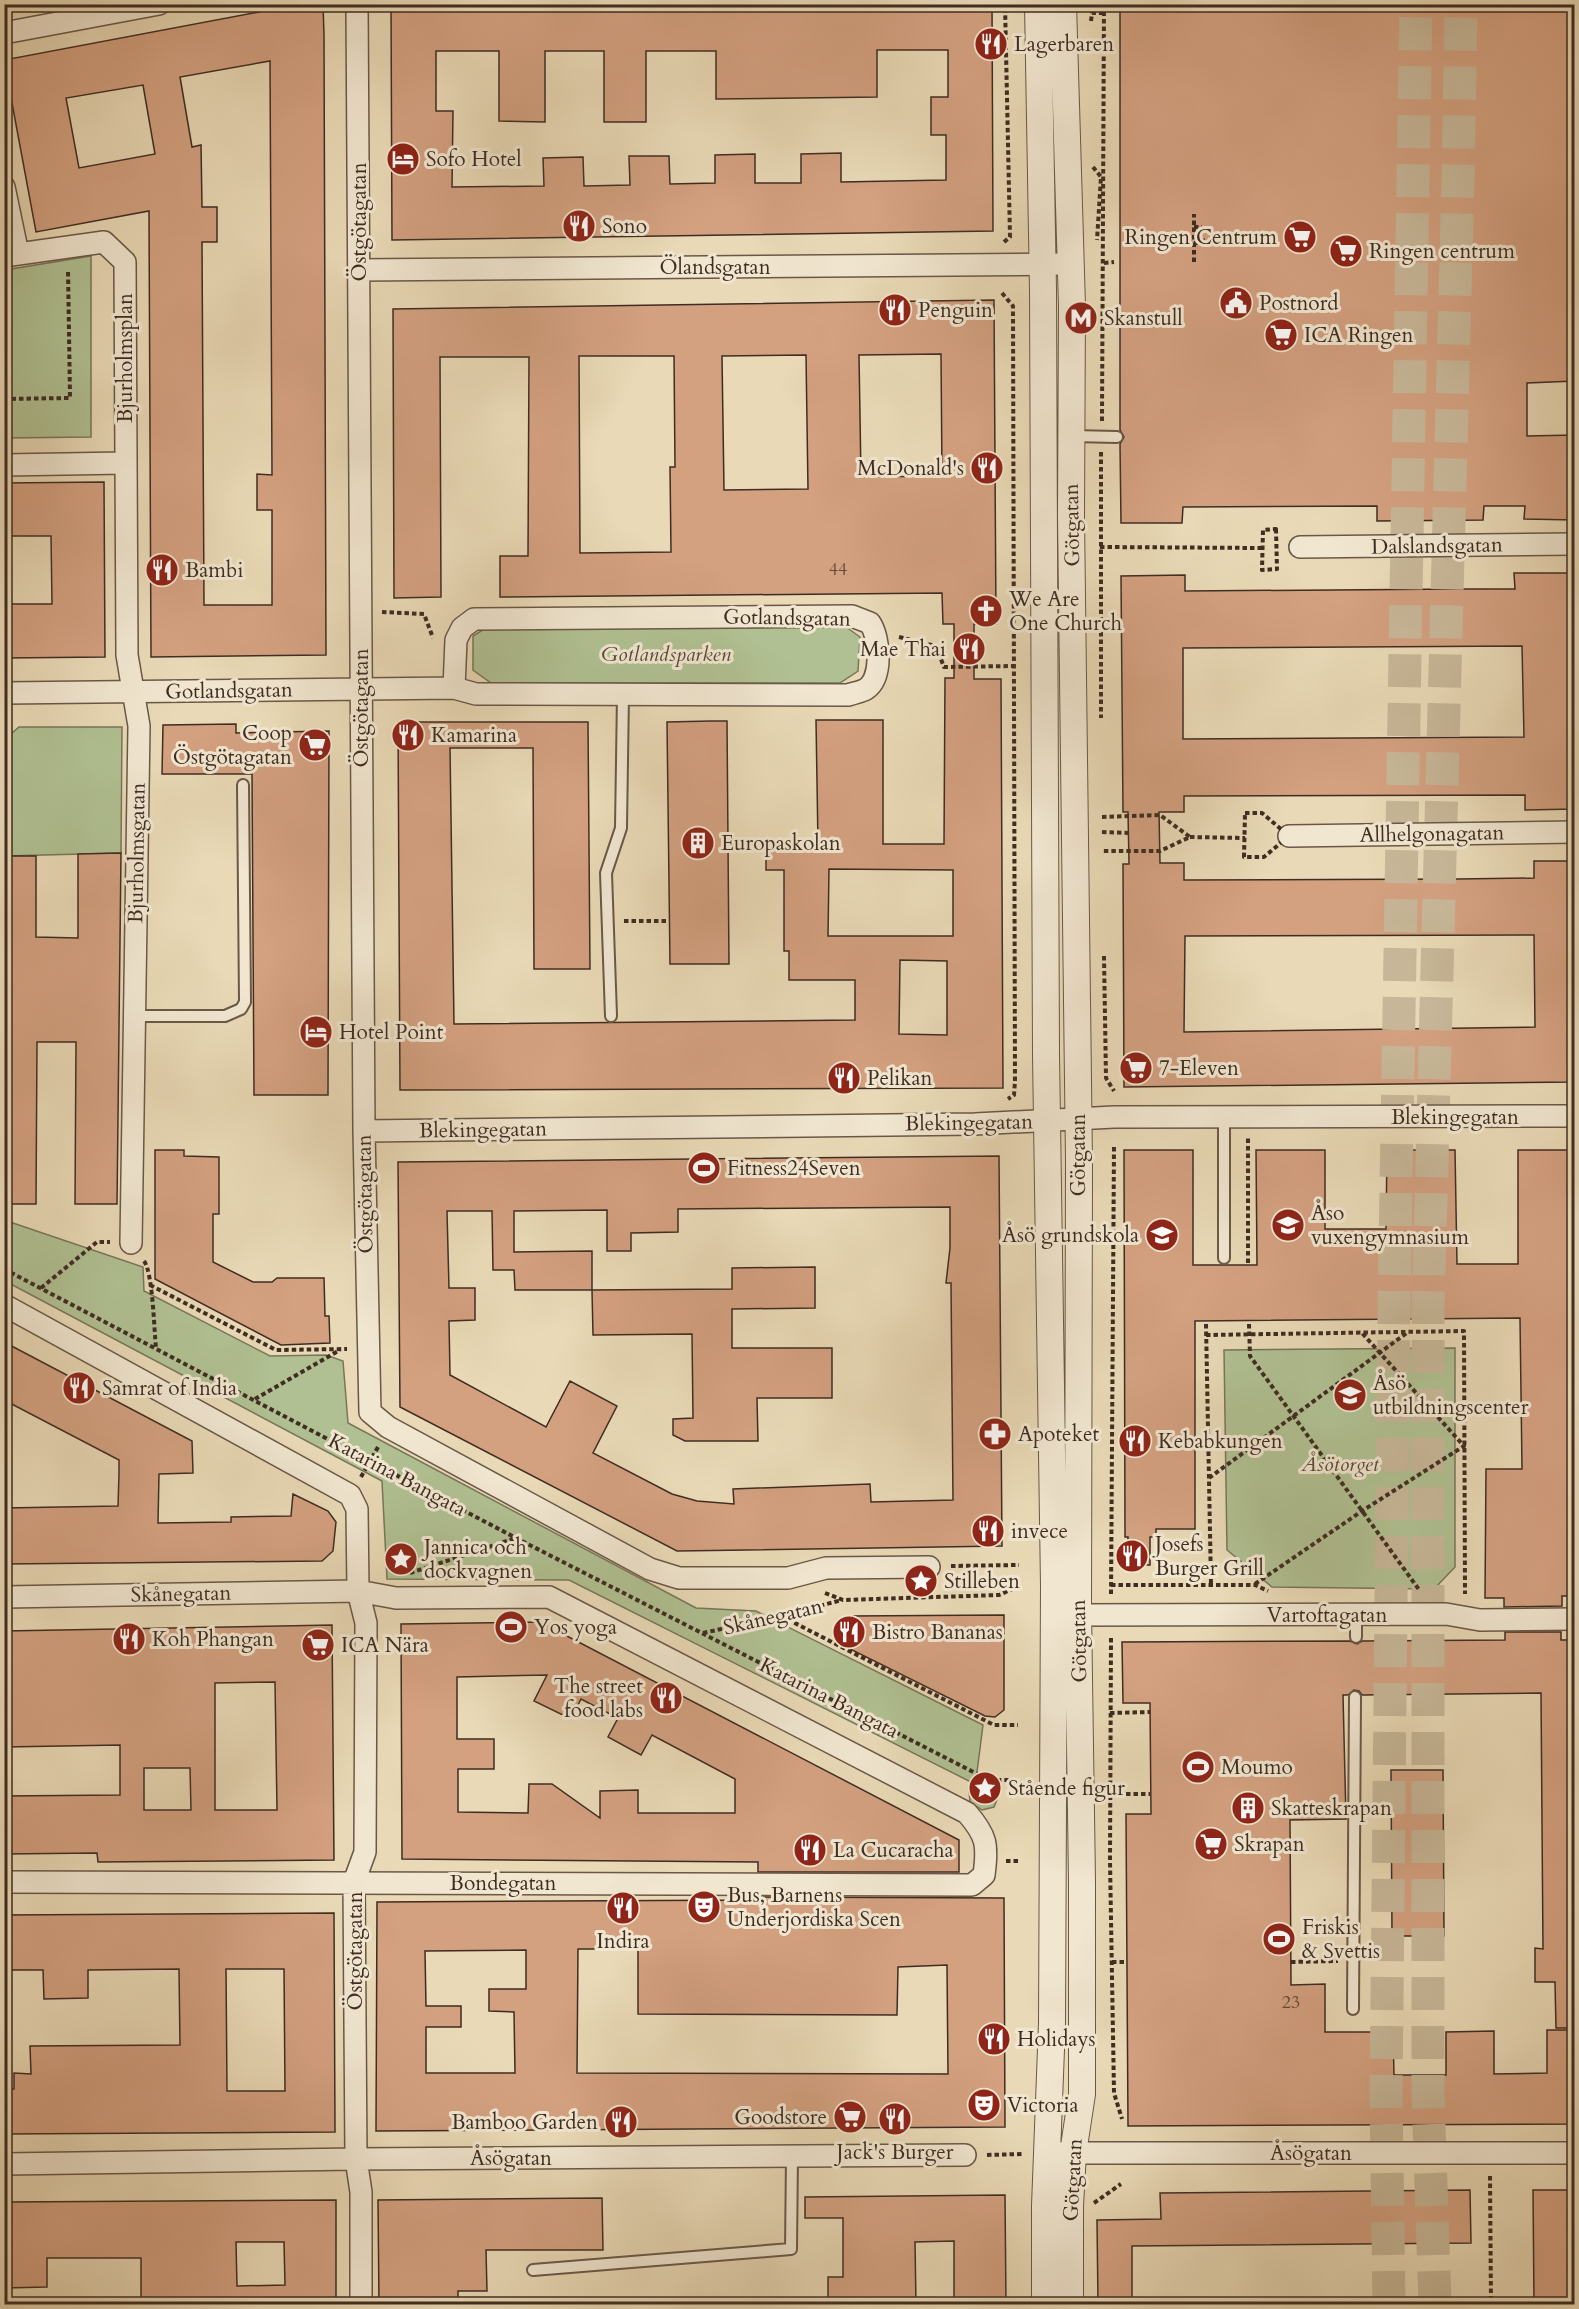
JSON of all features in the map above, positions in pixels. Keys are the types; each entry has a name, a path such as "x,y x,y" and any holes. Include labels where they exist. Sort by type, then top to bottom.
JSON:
{"street":[{"path":"4,33 159,4"},
{"name":"Östgötagatan","path":"357,4 364,1131 370,1412"},
{"name":"Götgatan","path":"1038,4 1043,265 1046,1044 1054,1586 1051,2094 1047,2154 1045,2304"},
{"name":"Götgatan","path":"1063,4 1071,264 1078,1119 1078,1615 1082,1881 1082,2082 1073,2153 1070,2206 1070,2304"},
{"path":"4,188 11,255"},
{"name":"Bjurholmsplan","path":"11,255 104,242 126,262 125,464"},
{"name":"Ölandsgatan","path":"359,270 1071,264"},
{"path":"4,465 125,464"},
{"name":"Bjurholmsgatan","path":"125,464 127,656 139,726 131,1243"},
{"name":"Dalslandsgatan","path":"1300,547 1575,544"},
{"name":"Gotlandsgatan","path":"4,693 454,688 476,694 848,695 867,688 876,676 878,637 870,623 852,616 474,619 462,628 456,640 454,688"},
{"name":"Allhelgonagatan","path":"1289,836 1575,832"},
{"name":"Blekingegatan","path":"364,1131 975,1124 1078,1119 1224,1117 1575,1116"},
{"name":"Katarina Bangata","path":"4,1305 350,1495"},
{"name":"Katarina Bangata","path":"370,1412 388,1427 650,1569"},
{"name":"Östgötagatan","path":"350,1495 357,1509 358,1591 366,1623 365,1852 354,1882 356,2159 361,2192 361,2304"},
{"name":"Skånegatan","path":"650,1569 679,1578 788,1578 826,1569 929,1567"},
{"name":"Skånegatan","path":"4,1597 358,1591 396,1598 549,1597"},
{"name":"Katarina Bangata","path":"549,1597 968,1813 982,1830 986,1846 986,1860"},
{"name":"Vartoftagatan","path":"1078,1615 1446,1614 1480,1620 1575,1619"},
{"name":"Bondegatan","path":"4,1882 972,1885 984,1875 986,1860"},
{"name":"Åsögatan","path":"1047,2154 1575,2153"},
{"name":"Åsögatan","path":"4,2164 965,2155"}],"lane":[{"path":"1071,436 1117,437"},
{"path":"611,1016 606,873 621,828 623,694"},
{"path":"135,1016 225,1017 241,1009 245,1002 243,785"},
{"path":"1224,1117 1224,1258"},
{"path":"1356,1614 1356,1637"},
{"path":"1353,2009 1355,1697"},
{"path":"533,2270 791,2249 792,2156"}],"path":[{"path":"1002,245 1010,237 1005,4"},
{"name":"Götgatan","path":"1102,725 1100,547 1104,263 1104,4"},
{"path":"1091,17 1092,13 1104,14"},
{"path":"1006,54 1014,54"},
{"path":"1194,214 1194,262"},
{"path":"1194,226 1194,243 1201,243 1202,236 1194,235"},
{"path":"4,399 70,398 68,247"},
{"path":"1104,263 1113,262"},
{"path":"1002,293 1013,306 1015,666 1016,1081 1014,1095 1004,1101"},
{"path":"1276,529 1277,569 1262,570 1262,548 1263,530 1276,529"},
{"path":"1100,547 1262,548"},
{"path":"929,644 936,646 944,667 1015,666"},
{"path":"1102,806 1103,863"},
{"path":"1262,813 1245,813 1244,857 1264,857"},
{"path":"1102,817 1160,816 1190,837"},
{"path":"1102,832 1128,833"},
{"path":"1103,851 1160,851 1190,837 1245,838"},
{"path":"609,921 667,921"},
{"path":"1104,947 1106,1078 1114,1091"},
{"path":"1248,1117 1248,1263"},
{"name":"Götgatan","path":"1114,1145 1111,1585 1211,1584"},
{"path":"41,1288 97,1242 131,1243 147,1265 156,1348"},
{"name":"Katarina Bangata","path":"4,1269 516,1538 989,1780 1018,1780"},
{"path":"150,1285 276,1350 367,1350"},
{"path":"1206,1324 1211,1584 1254,1585 1362,1511 1464,1446"},
{"path":"1249,1324 1250,1356 1422,1594"},
{"path":"1206,1335 1464,1331 1465,1594"},
{"path":"1209,1479 1408,1332"},
{"path":"1361,1333 1464,1446"},
{"path":"254,1399 342,1349"},
{"path":"350,1495 388,1427"},
{"path":"403,1576 516,1538"},
{"path":"929,1567 1019,1566"},
{"name":"Skånegatan","path":"788,1578 843,1600"},
{"name":"Skånegatan","path":"702,1633 781,1617 843,1600 999,1595 1019,1586"},
{"path":"1111,1616 1114,2093 1122,2119"},
{"path":"781,1617 994,1725 1018,1725"},
{"path":"1110,1713 1150,1712"},
{"path":"1111,1794 1150,1794"},
{"path":"1291,1962 1353,1960"},
{"path":"1112,1962 1127,1962"},
{"path":"1490,2153 1491,2304"},
{"path":"965,2155 1017,2154"}],"green space":[{"path":"91,256 91,437 5,438 5,270"},
{"name":"Gotlandsparken","path":"842,624 860,637 858,671 840,683 491,683 473,670 473,636 489,626"},
{"path":"19,727 122,727 121,853 5,856 5,739"},
{"path":"4,1220 143,1267 144,1291 270,1356 326,1355 343,1361 348,1423 696,1608 756,1611 983,1725 976,1780 989,1780 998,1784 998,1797 994,1807 982,1810 970,1802 969,1790 973,1783 569,1580 387,1579 382,1481 5,1281"},
{"name":"Åsötorget","path":"1455,1348 1455,1567 1434,1589 1272,1587 1227,1550 1224,1350"}],"building":[{"path":"301,4 323,4 326,655 151,657 149,211 36,232 4,60","holes":["270,61 272,475 257,474 257,510 272,510 272,605 204,605 202,242 217,242 217,207 202,207 201,145 192,147 180,77","143,85 155,154 79,168 66,98"]},
{"path":"391,4 992,4 993,231 392,240","holes":["877,50 948,50 948,97 931,97 931,135 946,135 946,180 841,182 841,153 801,154 801,183 755,183 755,154 715,155 715,183 670,184 669,156 629,156 630,185 584,186 583,157 543,158 544,186 452,187 453,111 436,111 436,51 499,51 499,121 545,122 545,51 604,51 604,122 646,122 646,51 716,51 716,99 877,97"]},
{"name":"Ringen centrum","path":"1120,4 1568,5 1575,381 1527,383 1527,436 1575,435 1575,520 1524,519 1525,506 1484,506 1483,520 1377,521 1377,506 1183,507 1182,523 1121,523 1120,444 1124,437 1120,430"},
{"path":"994,300 996,624 974,624 974,679 1001,679 1003,1088 400,1090 398,722 588,722 590,969 534,969 533,748 450,748 454,1024 855,1020 855,980 789,980 789,951 784,951 784,870 766,870 766,845 818,844 816,720 883,720 883,844 944,844 945,678 954,678 954,624 943,624 942,593 500,597 500,556 528,556 529,357 440,357 441,597 394,598 393,309","holes":["941,354 942,476 861,477 859,355","806,355 808,489 724,490 722,356","579,356 674,356 675,467 670,467 671,552 580,553","829,869 953,870 953,936 828,936","900,960 947,961 947,1035 899,1034"]},
{"path":"104,482 105,657 4,658 4,604 52,604 51,536 4,536 4,483"},
{"path":"1514,573 1575,573 1575,809 1525,810 1525,795 1184,796 1184,812 1159,812 1160,863 1184,863 1184,880 1458,879 1534,878 1534,861 1575,861 1575,1082 1124,1087 1123,864 1129,864 1128,812 1123,812 1121,576 1185,575 1185,591 1515,589","holes":["1522,646 1524,737 1183,739 1183,648","1534,935 1535,1027 1184,1032 1185,936"]},
{"name":"Europaskolan","path":"727,721 729,964 670,964 667,722"},
{"path":"236,724 236,733 329,731 328,1095 254,1095 252,774 162,774 163,725"},
{"path":"121,853 117,1204 75,1204 76,1042 37,1042 36,1204 4,1204 4,856 36,856 36,937 78,938 78,854"},
{"path":"155,1150 184,1150 184,1156 219,1157 219,1214 213,1214 213,1262 253,1282 272,1282 277,1278 324,1278 325,1316 329,1316 330,1343 281,1345 155,1279"},
{"path":"1124,1150 1193,1150 1193,1265 1257,1265 1256,1150 1325,1150 1325,1229 1386,1229 1387,1150 1455,1150 1457,1264 1518,1264 1518,1150 1575,1150 1575,1596 1562,1596 1562,1606 1504,1607 1504,1598 1485,1598 1486,1469 1522,1469 1520,1318 1195,1321 1195,1529 1156,1529 1156,1537 1150,1537 1150,1565 1128,1565 1128,1537 1125,1537"},
{"path":"999,1156 1002,1546 677,1551 400,1407 398,1162","holes":["950,1207 950,1248 946,1283 951,1283 953,1500 871,1502 870,1484 733,1489 734,1504 697,1501 672,1494 593,1453 617,1406 570,1381 546,1427 450,1375 449,1321 475,1320 475,1288 449,1288 447,1211 492,1211 493,1270 514,1270 515,1290 592,1290 592,1251 514,1252 514,1211 607,1210 607,1251 631,1251 631,1233 678,1232 678,1209"]},
{"path":"815,1267 815,1308 732,1309 732,1348 832,1348 832,1398 757,1398 758,1441 685,1441 673,1435 673,1419 693,1418 692,1334 593,1335 592,1290 732,1289 732,1268"},
{"path":"4,1342 192,1441 193,1473 159,1474 158,1523 231,1522 231,1517 291,1516 293,1494 328,1511 336,1522 333,1551 322,1561 4,1564 4,1508 118,1506 119,1460 4,1400"},
{"path":"1004,1615 1004,1710 995,1717 985,1716 844,1646 836,1634 841,1621 850,1616"},
{"path":"540,1622 959,1840 959,1872 758,1872 758,1862 402,1859 401,1624","holes":["547,1675 534,1701 571,1719 581,1699 618,1718 608,1737 641,1755 652,1735 735,1779 735,1813 638,1813 638,1790 600,1791 600,1818 552,1784 529,1784 528,1813 458,1812 458,1769 494,1769 494,1739 457,1739 457,1677"]},
{"path":"332,1625 334,1860 98,1862 97,1853 4,1854 4,1796 120,1795 120,1745 4,1747 4,1631","holes":["275,1682 277,1810 215,1810 215,1683","144,1768 190,1768 191,1810 144,1810"]},
{"path":"1505,1632 1561,1632 1561,1640 1575,1640 1575,2028 1556,2028 1555,1982 1535,1982 1535,1948 1543,1949 1541,1693 1362,1695 1359,1691 1354,1690 1348,1695 1343,1695 1346,1819 1290,1820 1291,1985 1325,1984 1325,2032 1393,2032 1394,2075 1446,2075 1446,2032 1494,2031 1494,2074 1547,2073 1547,2030 1575,2030 1575,2124 1128,2126 1126,1814 1151,1814 1150,1703 1123,1703 1122,1642 1350,1641 1357,1644 1362,1641 1505,1640"},
{"path":"1391,1770 1443,1770 1444,1936 1392,1936"},
{"path":"759,1897 1004,1898 1005,2127 376,2131 377,1902 759,1900","holes":["578,1949 638,1949 638,2014 897,2015 898,1967 947,1965 948,2074 577,2073","526,1950 526,1989 489,1989 489,2011 514,2012 515,2073 426,2073 426,2027 461,2027 461,2006 426,2006 425,1951"]},
{"path":"334,1913 335,2132 4,2134 4,2089 14,2089 14,2073 31,2074 30,2046 180,2045 179,1969 88,1970 88,1998 44,1999 43,1970 4,1970 4,1915","holes":["226,1969 284,1969 285,2091 227,2091"]},
{"path":"1470,2190 1471,2243 1132,2246 1132,2304 1098,2304 1097,2220 1161,2219 1160,2193"},
{"path":"1533,2190 1575,2190 1575,2304 1534,2304"},
{"path":"1005,2195 1006,2304 954,2304 954,2241 915,2242 916,2304 828,2304 828,2277 843,2277 843,2218 805,2218 805,2197"},
{"path":"602,2198 603,2250 486,2250 487,2291 458,2291 458,2304 379,2304 378,2200"},
{"path":"336,2200 336,2304 141,2304 141,2258 47,2258 47,2287 4,2288 4,2202","holes":["236,2242 284,2242 285,2285 237,2286"]}],"tunnel":[{"path":"1389,2304 1386,2096 1394,1308 1416,4"},
{"path":"1435,2304 1428,2095 1428,1310 1461,4"}],"place":[{"name":"Lagerbaren","path":"991,44"},
{"name":"Sofo Hotel","path":"403,159"},
{"name":"Sono","path":"579,226"},
{"name":"Ringen Centrum","path":"1300,237"},
{"name":"Ringen centrum","path":"1346,251"},
{"name":"Postnord","path":"1236,303"},
{"name":"Penguin","path":"895,310"},
{"name":"Skanstull","path":"1081,318"},
{"name":"ICA Ringen","path":"1281,335"},
{"name":"McDonald's","path":"987,468"},
{"name":"Bambi","path":"162,570"},
{"name":"We Are One Church","path":"986,611"},
{"name":"Mae Thai","path":"969,649"},
{"name":"Kamarina","path":"408,735"},
{"name":"Coop Östgötagatan","path":"315,745"},
{"name":"Europaskolan","path":"698,843"},
{"name":"Hotel Point","path":"316,1032"},
{"name":"7-Eleven","path":"1136,1068"},
{"name":"Pelikan","path":"844,1078"},
{"name":"Fitness24Seven","path":"704,1168"},
{"name":"Åso vuxengymnasium","path":"1288,1225"},
{"name":"Åsö grundskola","path":"1162,1235"},
{"name":"Samrat of India","path":"79,1388"},
{"name":"Åsö utbildningscenter","path":"1350,1395"},
{"name":"Apoteket","path":"995,1434"},
{"name":"Kebabkungen","path":"1135,1441"},
{"name":"invece","path":"988,1531"},
{"name":"Josefs Burger Grill","path":"1132,1556"},
{"name":"Jannica och dockvagnen","path":"401,1559"},
{"name":"Stilleben","path":"921,1581"},
{"name":"Yos yoga","path":"511,1627"},
{"name":"Bistro Bananas","path":"849,1632"},
{"name":"Koh Phangan","path":"129,1639"},
{"name":"ICA Nära","path":"318,1645"},
{"name":"The street food labs","path":"666,1698"},
{"name":"Moumo","path":"1198,1767"},
{"name":"Stående figur","path":"985,1788"},
{"name":"Skatteskrapan","path":"1248,1808"},
{"name":"Skrapan","path":"1211,1844"},
{"name":"La Cucaracha","path":"810,1850"},
{"name":"Bus, Barnens Underjordiska Scen","path":"704,1907"},
{"name":"Indira","path":"623,1908"},
{"name":"Friskis & Svettis","path":"1279,1939"},
{"name":"Holidays","path":"994,2039"},
{"name":"Victoria","path":"984,2105"},
{"name":"Goodstore","path":"850,2117"},
{"name":"Jack's Burger","path":"895,2119"},
{"name":"Bamboo Garden","path":"621,2122"}]}
